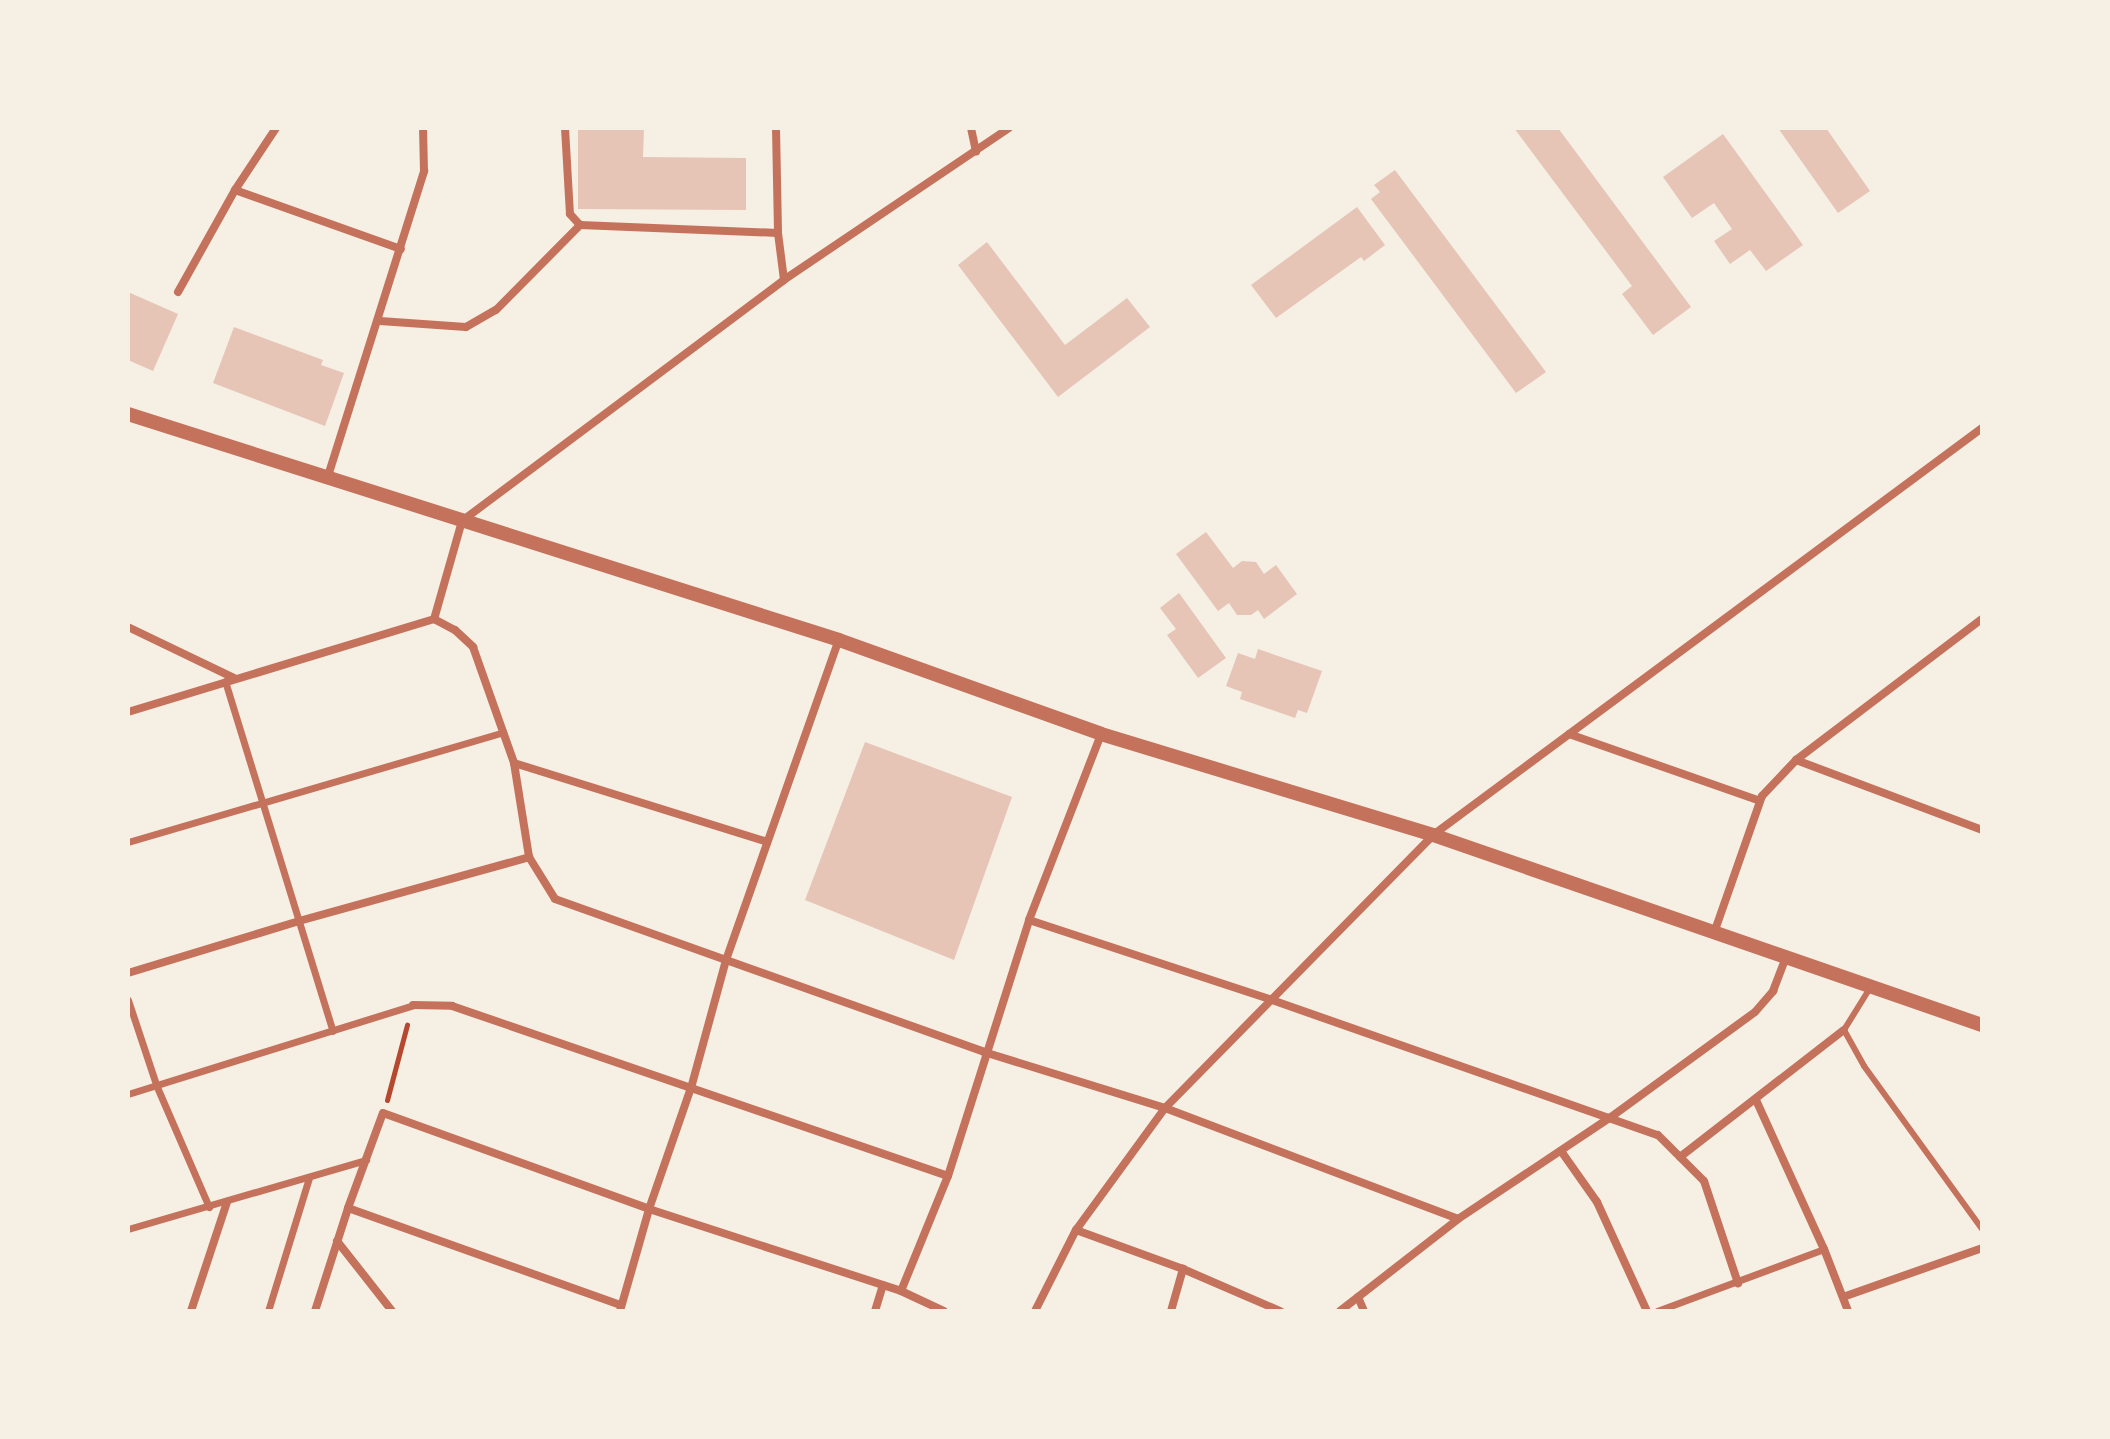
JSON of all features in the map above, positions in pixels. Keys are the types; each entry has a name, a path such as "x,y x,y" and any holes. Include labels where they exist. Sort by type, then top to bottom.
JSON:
{"street":[{"path":"178,292 235,190 276,128"},
{"path":"328,476 380,321 424,171 423,128"},
{"path":"565,128 570,214 580,225 778,233"},
{"path":"776,128 778,233 784,280"},
{"path":"971,128 976,151"},
{"path":"434,619 462,521 784,280 1009,128"},
{"path":"235,190 401,249"},
{"path":"380,321 466,327 496,310 580,225"},
{"path":"128,414 839,640 1101,734 1433,835 1982,1025"},
{"path":"1035,1311 1076,1230 1165,1108 1433,835 1982,428"},
{"path":"128,712 434,619 455,630 473,647 514,763 529,857 555,899 984,1052 1165,1108 1458,1219"},
{"path":"1714,933 1760,801 1796,760 1982,619"},
{"path":"128,627 230,680 261,802 333,1031"},
{"path":"348,1208 620,1308 649,1209 691,1088 726,960 839,640"},
{"path":"128,842 503,732"},
{"path":"901,1291 948,1176 984,1052 1029,920 1101,734"},
{"path":"1569,734 1760,801"},
{"path":"1796,760 1982,830"},
{"path":"514,763 767,842"},
{"path":"128,973 299,921 529,857"},
{"path":"1029,920 1269,999 1658,1135 1704,1181 1738,1283"},
{"path":"1340,1311 1458,1219 1611,1117 1755,1012 1773,991 1786,957"},
{"path":"128,1000 157,1087 209,1207"},
{"path":"128,1094 413,1005 452,1006 948,1176"},
{"path":"1680,1157 1844,1030"},
{"path":"1756,1100 1824,1249 1848,1311"},
{"path":"315,1311 383,1113 649,1209 901,1291 944,1311"},
{"path":"1561,1151 1597,1202 1647,1311"},
{"path":"128,1229 366,1160"},
{"path":"268,1311 309,1178"},
{"path":"191,1311 227,1202"},
{"path":"1076,1230 1183,1269 1280,1311"},
{"path":"337,1241 392,1311"},
{"path":"1843,1297 1982,1248"},
{"path":"1657,1311 1824,1249"},
{"path":"1171,1311 1183,1269"},
{"path":"875,1311 883,1285"},
{"path":"1358,1297 1364,1311"}],"lane":[{"path":"1871,986 1844,1030 1864,1066 1982,1229"}],"path":[{"path":"383,1113 413,1005"}],"building":[{"path":"578,128 644,128 643,157 746,158 746,210 578,209"},
{"path":"1514,128 1558,128 1691,307 1653,335 1622,294 1632,286"},
{"path":"1778,128 1826,128 1870,191 1838,213"},
{"path":"1723,134 1803,245 1766,271 1750,250 1730,264 1714,241 1732,229 1714,203 1692,218 1663,177"},
{"path":"1395,170 1546,372 1516,393 1371,199 1380,192 1374,185"},
{"path":"1357,207 1385,245 1364,261 1361,257 1276,318 1251,285"},
{"path":"987,242 1065,345 1127,298 1150,327 1058,397 958,265"},
{"path":"128,292 178,314 153,371 128,360"},
{"path":"234,327 323,360 321,365 344,373 325,426 213,383"},
{"path":"1206,532 1233,568 1242,561 1256,562 1264,574 1276,565 1297,594 1264,619 1258,610 1251,615 1237,615 1229,603 1218,611 1176,554"},
{"path":"1179,593 1226,658 1198,678 1167,635 1176,629 1160,608"},
{"path":"1258,649 1322,671 1307,713 1298,710 1295,718 1240,699 1242,692 1226,686 1238,653 1255,659"},
{"path":"865,742 1012,797 954,960 805,900"}]}
